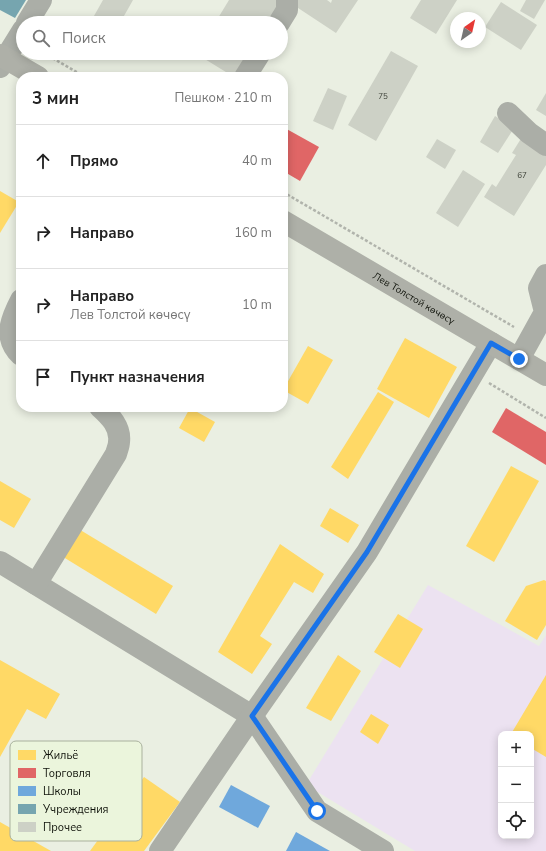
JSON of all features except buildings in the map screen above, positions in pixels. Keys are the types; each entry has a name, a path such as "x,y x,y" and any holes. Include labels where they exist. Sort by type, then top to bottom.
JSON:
{"main road":[{"path":"2,60 27,72"},
{"name":"Лев Толстой көчөсү","path":"288,224 546,375"}],"street":[{"path":"31,16 41,0"},
{"path":"283,16 287,10 287,0"},
{"path":"2,60 16,40"},
{"path":"248,72 256,60"},
{"path":"508,113 529,133 546,145"},
{"path":"519,359 545,312 539,288 546,275"},
{"path":"16,309 11,326 10,338 16,350"},
{"path":"160,851 252,716 367,552 491,343"},
{"path":"36,584 116,454 119,441 119,430 112,418 105,412"},
{"path":"0,562 252,716 317,811 383,851"}],"path":[{"path":"56,60 76,72"},
{"path":"288,195 531,337"},
{"path":"473,374 546,418"}],"shaded area":[{"path":"428,585 539,646 546,635 546,851 415,851 306,785"}],"route":[{"path":"317,811 252,716 367,552 491,343 519,359"}]}
